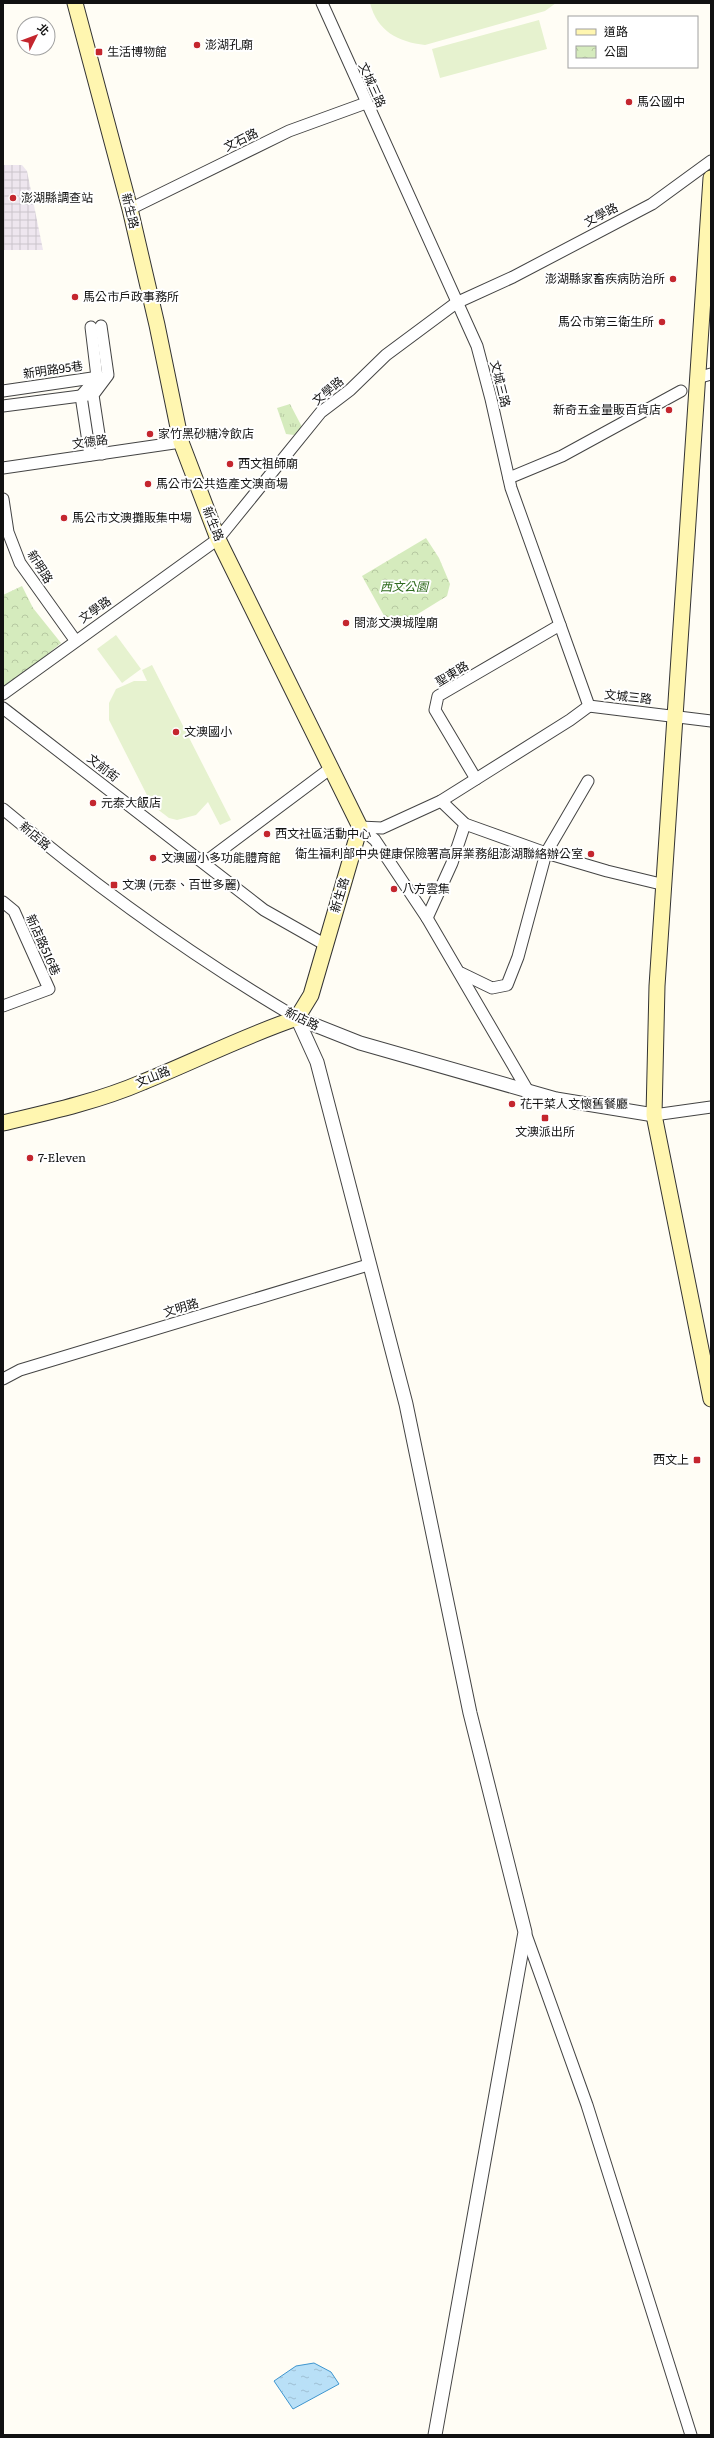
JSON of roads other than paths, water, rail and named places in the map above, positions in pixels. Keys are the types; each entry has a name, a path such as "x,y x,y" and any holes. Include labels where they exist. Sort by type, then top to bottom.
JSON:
{"main road":[{"name":"新生路","path":"75,3 130,209 157,325 181,442 218,539 360,827 324,944 311,995 297,1018"},
{"path":"711,178 704,376 674,715 665,885 657,986 654,1115 711,1399"},
{"name":"文山路","path":"3,1123 47,1113 142,1083 262,1030 297,1018"}],"street":[{"name":"文城三路","path":"322,3 456,303 477,346 509,478 589,706 674,715 711,721"},
{"name":"文石路","path":"130,209 289,131 366,103"},
{"name":"文學路","path":"3,694 75,640 218,539 321,412 350,390 386,355 456,303 513,277 652,204 711,161"},
{"path":"96,327 102,376 93,395 102,454"},
{"path":"81,396 102,376"},
{"name":"新明路95巷","path":"3,391 102,376"},
{"path":"509,478 562,456 681,391"},
{"path":"3,406 93,395"},
{"path":"81,396 90,456"},
{"name":"文德路","path":"3,468 181,442"},
{"name":"新明路","path":"3,499 8,532 20,563 75,640"},
{"name":"聖東路","path":"476,779 435,710 438,696 560,625"},
{"path":"360,827 382,828 441,801 570,720 589,706"},
{"name":"文前街","path":"3,708 264,910 324,944"},
{"path":"204,864 331,768"},
{"path":"461,973 492,988 507,985 518,957 546,853 588,782"},
{"path":"441,801 465,824 546,853 607,871 665,885"},
{"name":"新店路","path":"3,809 109,894 223,973 297,1018 360,1043 556,1099 654,1115"},
{"path":"427,918 452,863 465,824"},
{"path":"360,827 375,840 427,918 461,973 528,1091"},
{"path":"3,902 14,911"},
{"path":"3,915 14,911"},
{"name":"新店路516巷","path":"3,1006 49,989 14,911"},
{"path":"297,1018 317,1062 368,1265 406,1404 470,1713 525,1932 588,2105 692,2435"},
{"path":"654,1115 711,1107"},
{"path":"654,1115 711,1114"},
{"name":"文明路","path":"3,1379 20,1370 368,1265"},
{"path":"435,2435 525,1932"}],"water":[{"path":"314,2363 331,2372 339,2384 293,2409 274,2381 296,2366"}],"place":[{"name":"澎湖孔廟","path":"197,45"},
{"name":"生活博物館","path":"99,52"},
{"name":"馬公國中","path":"629,102"},
{"name":"澎湖縣調查站","path":"13,198"},
{"name":"澎湖縣家畜疾病防治所","path":"673,279"},
{"name":"馬公市戶政事務所","path":"75,297"},
{"name":"馬公市第三衛生所","path":"662,322"},
{"name":"新奇五金量販百貨店","path":"669,410"},
{"name":"家竹黑砂糖冷飲店","path":"150,434"},
{"name":"西文祖師廟","path":"230,464"},
{"name":"馬公市公共造產文澳商場","path":"148,484"},
{"name":"馬公市文澳攤販集中場","path":"64,518"},
{"name":"閤澎文澳城隍廟","path":"346,623"},
{"name":"文澳國小","path":"176,732"},
{"name":"元泰大飯店","path":"93,803"},
{"name":"西文社區活動中心","path":"267,834"},
{"name":"衛生福利部中央健康保險署高屏業務組澎湖聯絡辦公室","path":"591,854"},
{"name":"文澳國小多功能體育館","path":"153,858"},
{"name":"文澳 (元泰、百世多麗)","path":"114,885"},
{"name":"八方雲集","path":"394,889"},
{"name":"花干菜人文懷舊餐廳","path":"512,1104"},
{"name":"文澳派出所","path":"545,1118"},
{"name":"7-Eleven","path":"30,1158"},
{"name":"西文上","path":"697,1460"}],"park label":[{"name":"西文公園","path":"404,587"}]}
